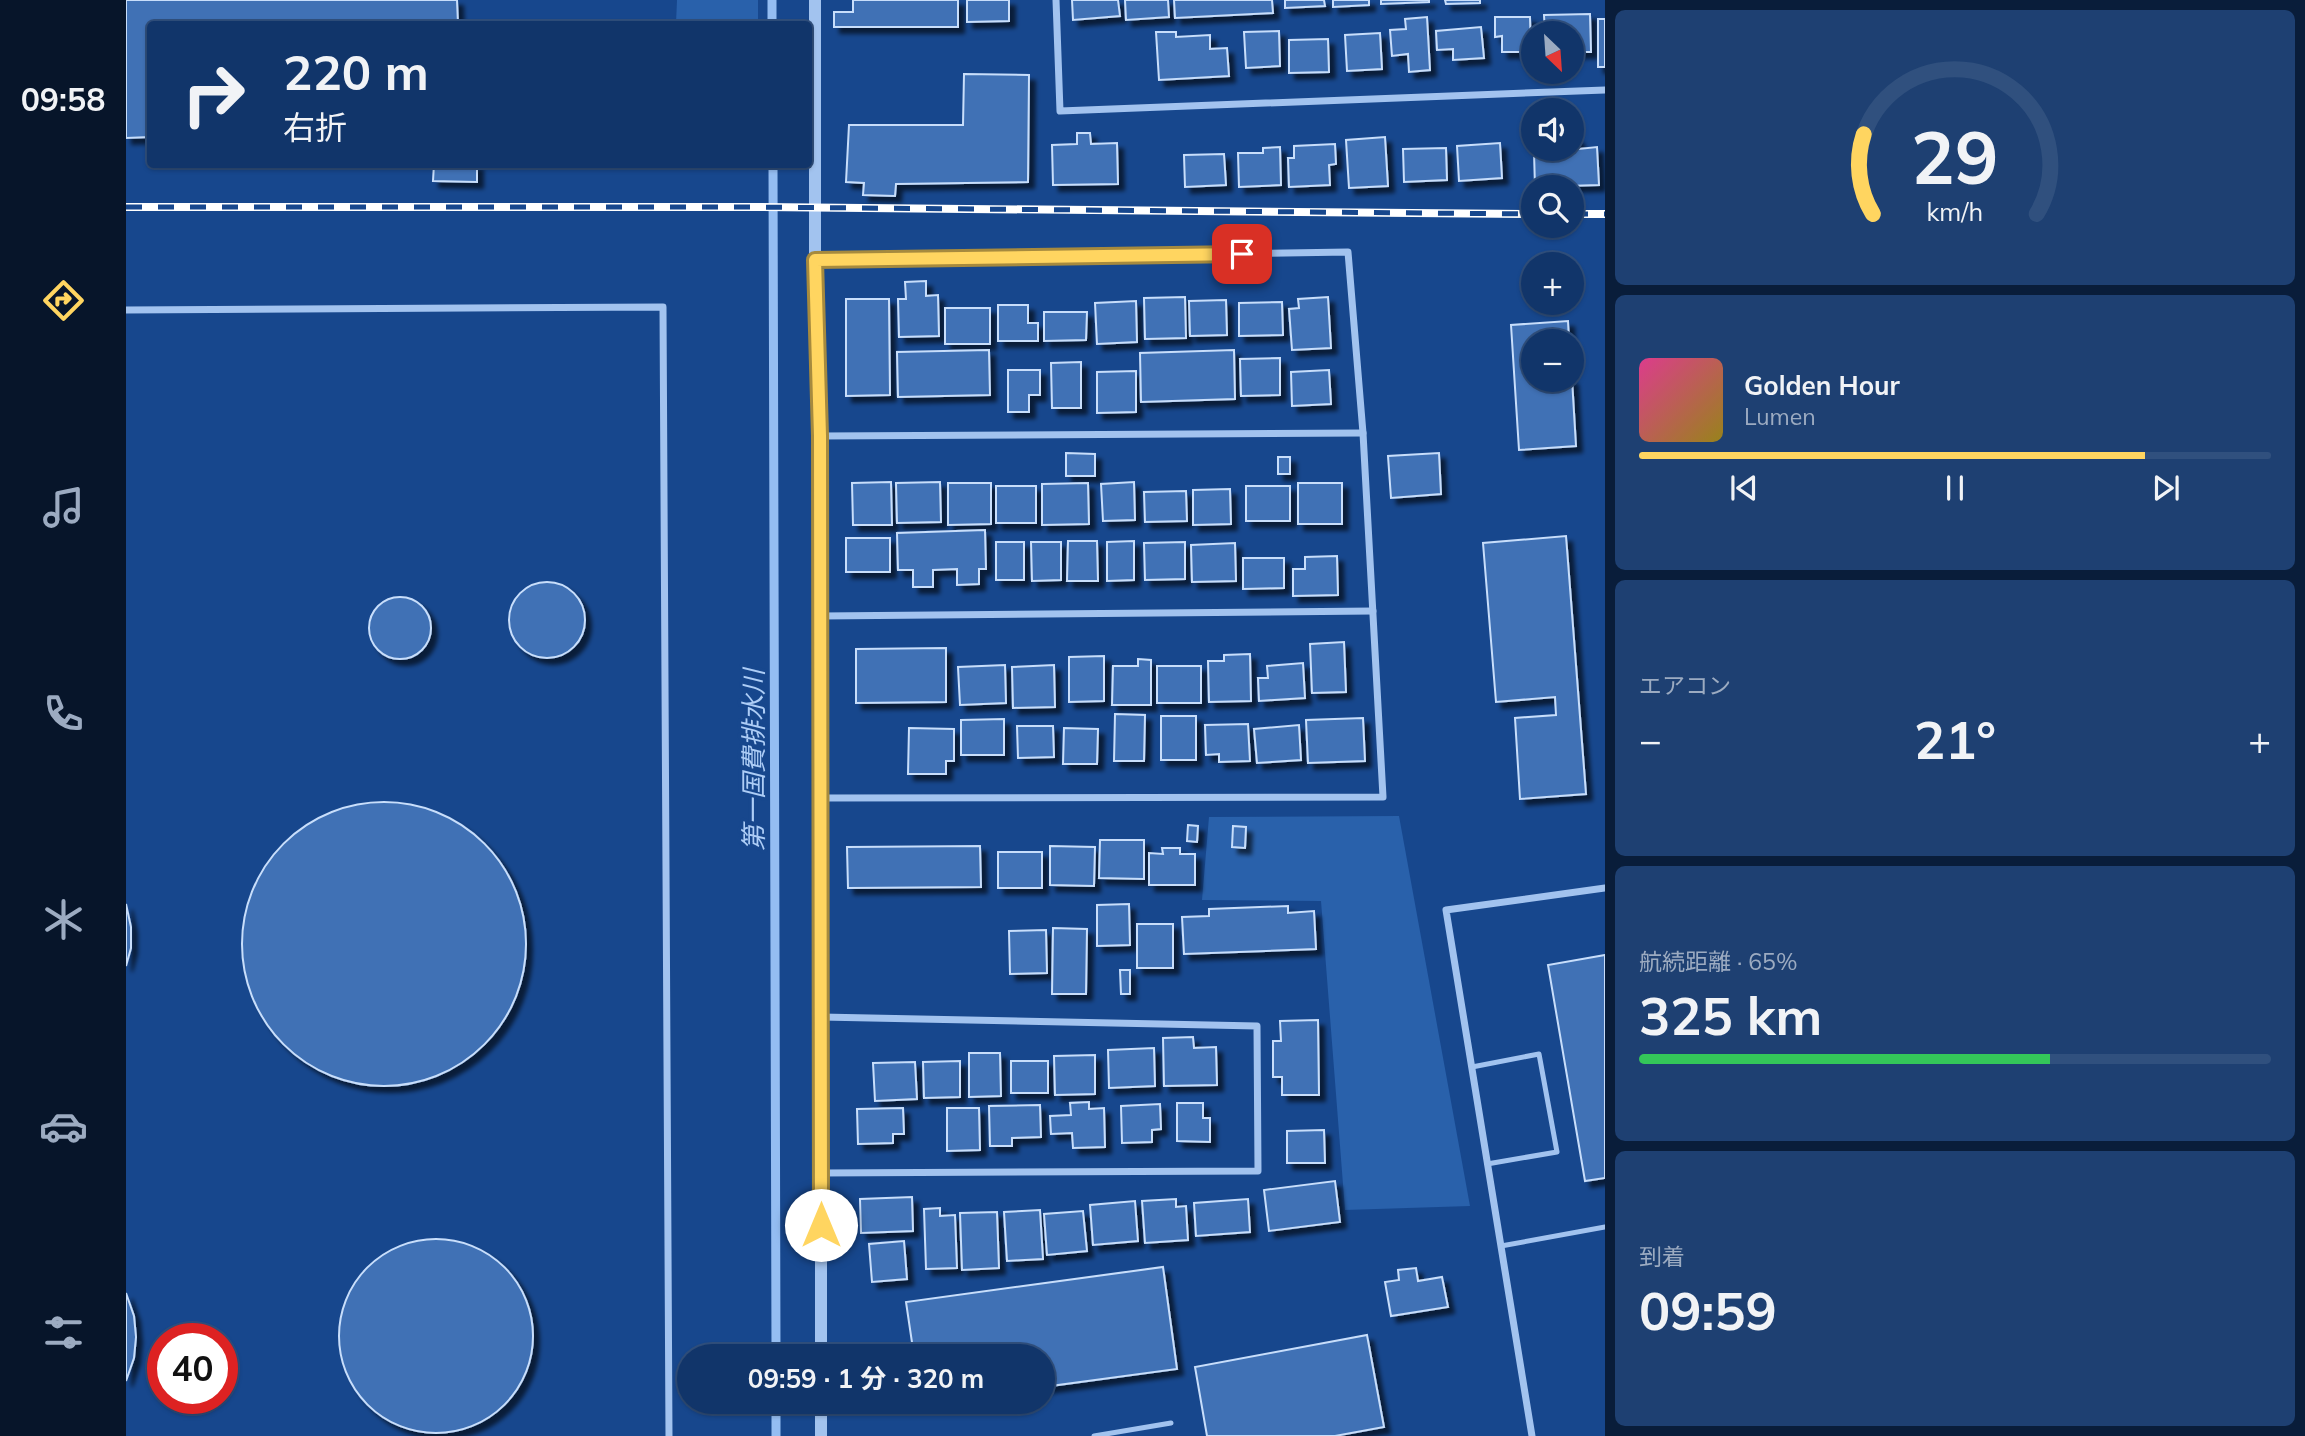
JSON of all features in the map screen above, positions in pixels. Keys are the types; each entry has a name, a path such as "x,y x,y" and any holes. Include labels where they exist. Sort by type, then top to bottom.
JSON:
{"street":[{"path":"815,0 815,260 821,616 821,1344"},
{"path":"1056,0 1060,111 1605,90"},
{"path":"815,260 1348,252 1363,433 1383,797 821,798"},
{"path":"126,310 663,307 669,1436"},
{"path":"820,436 1363,433"},
{"path":"821,616 1373,611"},
{"path":"1532,1436 1446,910 1605,888"},
{"path":"821,1017 1257,1026 1258,1171 821,1173"},
{"path":"821,1414 821,1436"}],"lane":[{"path":"1472,1067 1539,1054 1557,1152 1487,1164"},
{"path":"1501,1245 1605,1227"},
{"path":"1094,1436 1171,1423"}],"shaded area":[{"path":"677,0 758,0 758,21 676,21"},
{"path":"1399,816 1470,1206 1345,1210 1321,901 1202,900 1209,817"}],"building":[{"path":"126,0 457,0 458,21 147,21 147,137 126,138"},
{"path":"853,0 958,0 958,27 834,27 834,12 853,12"},
{"path":"967,0 1009,0 1009,21 967,22"},
{"path":"1072,0 1118,0 1120,16 1073,20"},
{"path":"1125,0 1168,0 1169,17 1126,20"},
{"path":"1174,0 1272,0 1273,13 1175,18"},
{"path":"1285,0 1324,0 1325,6 1285,8"},
{"path":"1333,0 1369,0 1369,5 1333,7"},
{"path":"1381,0 1429,0 1429,2 1381,4"},
{"path":"1445,0 1480,0 1480,3 1446,4"},
{"path":"1590,14 1591,52 1584,52 1584,21 1544,21 1544,15"},
{"path":"1427,17 1430,70 1409,72 1408,54 1392,56 1390,30 1406,29 1405,19"},
{"path":"1495,17 1530,17 1530,21 1521,21 1521,52 1502,52 1502,36 1495,37"},
{"path":"1598,19 1605,19 1605,67 1598,67"},
{"path":"1481,27 1484,58 1453,60 1453,49 1437,50 1436,31"},
{"path":"1279,31 1280,66 1246,68 1244,32"},
{"path":"1156,32 1176,32 1176,37 1210,35 1210,49 1227,48 1229,76 1159,80"},
{"path":"1380,33 1382,69 1347,71 1345,35"},
{"path":"1328,39 1329,72 1289,73 1289,40"},
{"path":"964,74 1029,75 1028,182 896,184 895,196 863,195 864,183 846,182 849,125 963,125"},
{"path":"1077,133 1090,133 1091,144 1117,143 1118,184 1053,185 1052,145 1077,144"},
{"path":"1385,137 1388,186 1349,188 1346,140"},
{"path":"1500,143 1502,178 1459,181 1457,146"},
{"path":"1335,144 1336,164 1329,165 1330,185 1289,187 1288,158 1294,158 1294,146"},
{"path":"1280,147 1281,185 1239,187 1238,153 1263,153 1263,148"},
{"path":"1597,147 1599,185 1584,185 1584,175 1535,175 1534,161 1584,161 1584,148"},
{"path":"1446,148 1447,180 1404,182 1403,149"},
{"path":"1224,154 1226,185 1185,187 1184,155"},
{"path":"434,168 477,168 477,182 433,181"},
{"path":"926,281 926,296 938,295 939,336 899,337 898,299 906,299 905,282"},
{"path":"1185,297 1186,338 1145,339 1144,298"},
{"path":"1328,297 1331,348 1292,350 1289,309 1299,308 1298,299"},
{"path":"846,299 889,299 890,395 846,396"},
{"path":"1226,300 1227,335 1190,336 1189,301"},
{"path":"1136,301 1137,342 1097,344 1095,303"},
{"path":"1282,302 1283,335 1239,336 1239,303"},
{"path":"998,305 1028,305 1028,323 1038,323 1038,341 998,341"},
{"path":"945,308 990,308 990,344 945,344"},
{"path":"1044,312 1087,312 1086,340 1044,341"},
{"path":"1568,321 1568,329 1521,329 1521,392 1573,392 1576,446 1519,450 1511,325"},
{"path":"989,350 990,395 898,397 897,352"},
{"path":"1234,350 1235,399 1141,402 1140,353"},
{"path":"1280,358 1280,395 1241,396 1240,359"},
{"path":"1081,362 1081,408 1052,408 1051,363"},
{"path":"1008,370 1040,370 1040,395 1029,395 1029,412 1008,412"},
{"path":"1329,370 1331,404 1292,406 1291,372"},
{"path":"1136,371 1136,412 1097,413 1097,372"},
{"path":"1066,453 1095,454 1095,476 1066,476"},
{"path":"1439,453 1441,494 1391,498 1388,456"},
{"path":"1278,457 1290,457 1290,474 1278,474"},
{"path":"891,482 892,525 853,525 852,483"},
{"path":"940,482 941,522 897,523 896,483"},
{"path":"1134,482 1135,520 1103,521 1101,484"},
{"path":"948,483 991,483 991,524 948,525"},
{"path":"1088,483 1089,524 1042,525 1042,484"},
{"path":"1298,483 1342,483 1342,524 1298,524"},
{"path":"996,486 1036,486 1036,523 996,523"},
{"path":"1246,486 1290,486 1290,521 1246,521"},
{"path":"1230,489 1231,524 1193,525 1193,490"},
{"path":"1186,491 1187,521 1145,522 1144,492"},
{"path":"985,530 986,569 979,569 979,584 957,585 957,569 933,570 933,587 913,587 913,570 898,570 897,533"},
{"path":"1566,536 1586,794 1520,799 1515,718 1556,715 1555,697 1496,702 1483,543"},
{"path":"846,538 890,538 890,572 846,572"},
{"path":"1068,541 1097,541 1098,581 1067,581"},
{"path":"1134,541 1134,580 1107,581 1107,542"},
{"path":"996,542 1024,542 1024,580 996,580"},
{"path":"1031,542 1061,542 1061,580 1032,581"},
{"path":"1185,542 1185,579 1145,580 1144,543"},
{"path":"1235,543 1236,581 1192,582 1191,545"},
{"path":"1337,556 1338,595 1293,596 1293,569 1305,569 1305,557"},
{"path":"1243,558 1284,558 1284,588 1243,589"},
{"path":"547,582 561,585 574,593 582,606 585,620 582,634 574,647 561,655 547,658 533,655 520,647 512,634 509,620 512,606 520,593 533,585"},
{"path":"400,597 422,606 431,628 422,650 400,659 378,650 369,628 378,606"},
{"path":"1344,642 1346,692 1312,693 1310,644"},
{"path":"946,648 946,702 856,703 856,649"},
{"path":"1250,654 1251,701 1209,702 1208,661 1224,661 1224,655"},
{"path":"1104,656 1104,701 1069,702 1069,657"},
{"path":"1138,659 1151,660 1151,705 1112,705 1113,666 1138,666"},
{"path":"1303,663 1305,698 1259,701 1258,678 1268,678 1267,666"},
{"path":"1005,665 1006,703 960,705 958,667"},
{"path":"1054,665 1055,707 1013,708 1012,667"},
{"path":"1157,666 1201,666 1201,703 1157,703"},
{"path":"1115,714 1145,715 1144,761 1114,761"},
{"path":"1161,716 1196,716 1196,760 1161,760"},
{"path":"1363,718 1365,761 1308,763 1306,720"},
{"path":"1004,719 1004,755 961,755 961,720"},
{"path":"1248,724 1250,761 1219,762 1219,754 1206,755 1205,725"},
{"path":"1299,725 1301,760 1257,763 1254,729"},
{"path":"1017,726 1053,726 1054,757 1018,758"},
{"path":"909,728 954,729 954,761 946,761 946,774 908,774"},
{"path":"1064,728 1098,729 1097,764 1063,764"},
{"path":"384,802 425,808 451,819 474,834 494,854 509,877 520,903 526,944 520,985 509,1011 494,1034 474,1054 451,1069 425,1080 384,1086 343,1080 317,1069 294,1054 274,1034 259,1011 248,985 242,944 248,903 259,877 274,854 294,834 317,819 343,808"},
{"path":"1188,825 1198,826 1197,842 1187,841"},
{"path":"1233,826 1246,827 1245,848 1232,847"},
{"path":"1100,840 1144,840 1144,879 1099,878"},
{"path":"980,846 981,887 848,888 847,847"},
{"path":"1050,846 1095,847 1094,886 1050,885"},
{"path":"1162,848 1180,848 1180,854 1195,854 1195,885 1149,885 1149,853 1163,854"},
{"path":"998,852 1042,852 1042,888 998,888"},
{"path":"126,904 131,927 131,948 126,966"},
{"path":"1129,904 1130,945 1097,946 1097,905"},
{"path":"1288,906 1288,913 1314,911 1316,949 1184,954 1182,917 1209,916 1209,909"},
{"path":"1137,924 1173,924 1173,968 1137,968"},
{"path":"1053,928 1087,929 1086,994 1052,994"},
{"path":"1046,930 1047,973 1010,974 1009,931"},
{"path":"1605,955 1605,1178 1585,1181 1548,965"},
{"path":"1120,970 1130,970 1130,994 1121,994"},
{"path":"1318,1020 1319,1095 1282,1095 1282,1077 1273,1077 1273,1041 1281,1041 1280,1021"},
{"path":"1193,1037 1194,1048 1216,1047 1217,1085 1164,1086 1163,1038"},
{"path":"1154,1048 1155,1086 1109,1088 1108,1050"},
{"path":"969,1053 1000,1053 1001,1096 969,1097"},
{"path":"1095,1055 1095,1094 1055,1095 1054,1056"},
{"path":"960,1061 960,1097 924,1098 923,1062"},
{"path":"1011,1061 1048,1061 1048,1093 1011,1093"},
{"path":"915,1062 917,1099 875,1101 873,1063"},
{"path":"1089,1102 1089,1109 1104,1108 1105,1147 1073,1148 1072,1133 1051,1134 1050,1116 1071,1115 1070,1103"},
{"path":"1177,1103 1203,1103 1203,1118 1210,1118 1210,1142 1177,1141"},
{"path":"1160,1104 1161,1129 1152,1130 1152,1142 1122,1143 1121,1106"},
{"path":"1040,1105 1041,1137 1012,1138 1012,1146 990,1146 989,1106"},
{"path":"903,1108 904,1134 893,1134 893,1143 858,1144 857,1109"},
{"path":"947,1108 979,1108 980,1150 947,1151"},
{"path":"1324,1130 1325,1163 1287,1163 1287,1131"},
{"path":"1335,1181 1340,1222 1269,1231 1264,1190"},
{"path":"912,1197 913,1231 861,1233 860,1199"},
{"path":"1176,1199 1176,1207 1186,1206 1188,1240 1145,1243 1142,1201"},
{"path":"1248,1199 1250,1232 1196,1236 1194,1203"},
{"path":"1135,1201 1138,1241 1093,1245 1090,1205"},
{"path":"940,1208 940,1216 955,1215 957,1268 926,1269 924,1209"},
{"path":"1040,1210 1043,1259 1007,1261 1004,1212"},
{"path":"1083,1211 1087,1251 1047,1255 1044,1214"},
{"path":"997,1212 999,1268 962,1270 960,1213"},
{"path":"436,1239 473,1246 505,1267 526,1299 533,1336 526,1373 505,1405 473,1426 436,1433 399,1426 367,1405 346,1373 339,1336 346,1299 367,1267 399,1246"},
{"path":"904,1241 907,1279 872,1282 869,1244"},
{"path":"1163,1267 1177,1369 1055,1385 1055,1344 912,1344 906,1302"},
{"path":"1416,1268 1418,1281 1442,1277 1448,1307 1391,1316 1385,1282 1399,1280 1398,1270"},
{"path":"126,1293 134,1316 136,1337 134,1358 126,1381"},
{"path":"1367,1335 1384,1427 1335,1436 1207,1436 1195,1367"}],"waterway":[{"name":"第一国費排水川","path":"772,0 772,21"},
{"name":"第一国費排水川","path":"773,168 776,1344"},
{"name":"第一国費排水川","path":"776,1414 776,1436"}],"railway":[{"path":"126,207 752,207 1521,214"},
{"path":"1584,214 1605,214"}],"route":[{"path":"821,1225 820,436 815,260 1242,254"}]}
